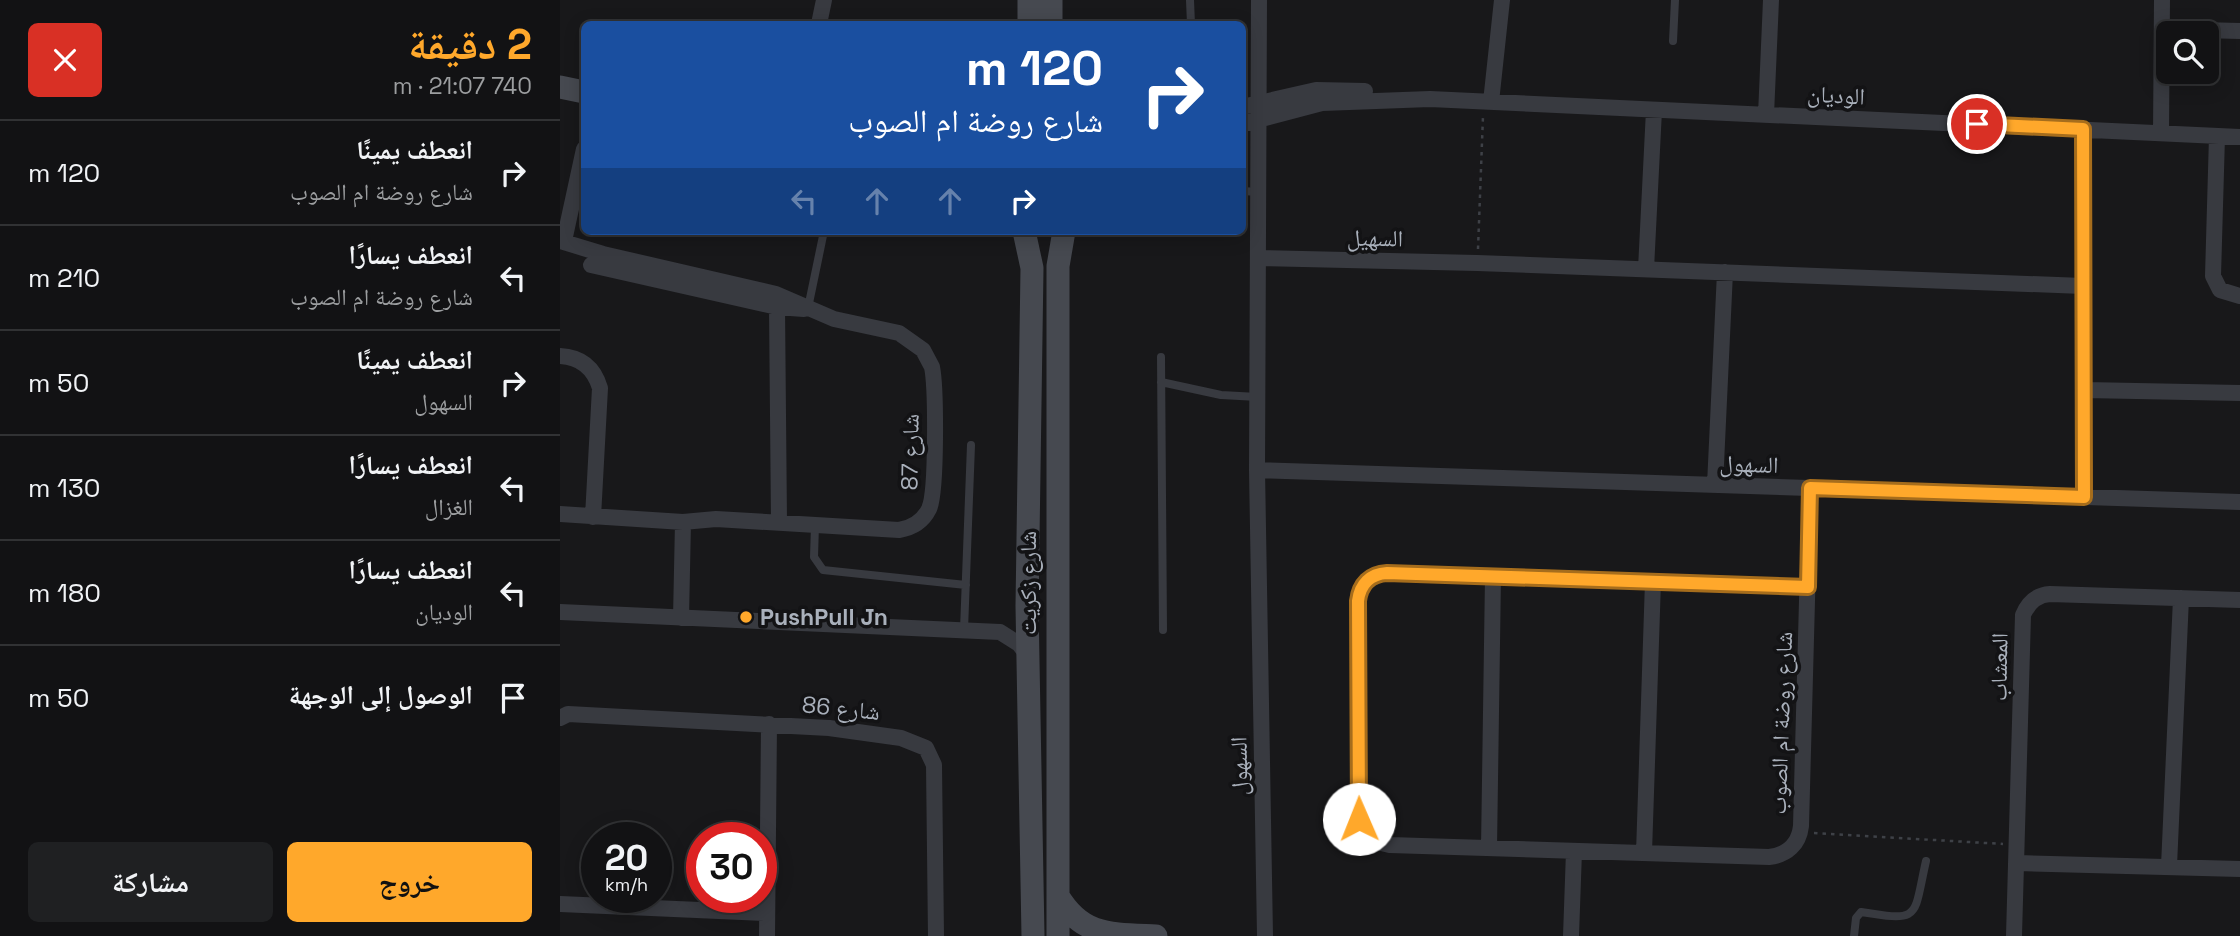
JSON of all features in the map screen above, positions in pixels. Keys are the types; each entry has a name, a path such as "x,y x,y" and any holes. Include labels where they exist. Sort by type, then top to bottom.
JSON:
{"street":[{"path":"820,21 824,0"},
{"path":"1029,0 1029,21"},
{"path":"1051,0 1051,21"},
{"path":"1259,0 1259,258"},
{"path":"1487,102 1502,0"},
{"path":"1766,115 1771,0"},
{"path":"2162,0 2162,21"},
{"path":"2219,31 2240,32"},
{"path":"2161,84 2161,133"},
{"path":"560,87 581,91"},
{"name":"الوديان","path":"1246,106 1329,89 1401,93 1430,99"},
{"name":"الوديان","path":"1246,123 1322,103 1430,99 2240,137"},
{"path":"1646,269 1654,110"},
{"path":"2083,129 2084,497"},
{"path":"2217,136 2213,276 2220,290 2240,296"},
{"name":"شارع 87","path":"560,514 683,522 709,519 779,522 899,530 913,526 925,516 933,496 934,377 923,350 907,337 834,318 776,294 603,254 562,241 581,162"},
{"name":"شارع زكريت","path":"1025,235 1032,268 1027,606 1033,936"},
{"name":"شارع زكريت","path":"1058,936 1058,266 1063,235"},
{"name":"السهيل","path":"1259,258 1477,263 2083,286"},
{"name":"السهول","path":"1259,258 1257,470 1265,936"},
{"name":"شارع 87","path":"591,265 777,307 808,309"},
{"path":"1715,485 1725,272"},
{"path":"777,307 779,522"},
{"path":"560,356 577,359 590,367 600,388 593,517"},
{"path":"2085,390 2240,393"},
{"name":"السهول","path":"1257,470 2240,502"},
{"name":"شارع روضة ام الصوب","path":"1808,587 1380,573 1367,581 1358,601 1358,810 1362,827 1382,844 1775,856 1791,848 1801,833 1808,587 1810,488"},
{"path":"681,618 683,522"},
{"path":"1489,848 1493,576"},
{"path":"1644,853 1653,581"},
{"name":"المعشاب","path":"2014,936 2023,615 2026,608 2043,595 2240,600"},
{"path":"2169,866 2181,598"},
{"path":"1000,632 1019,619 1027,606"},
{"path":"560,612 1000,632 1019,644 1028,656"},
{"name":"شارع 86","path":"560,718 568,714 769,724 901,738 916,742 929,751 934,765 936,936"},
{"path":"768,822 769,724"},
{"path":"1571,936 1574,851"},
{"path":"2018,863 2240,869"},
{"path":"1057,894 1072,920 1092,935 1156,936"},
{"path":"560,904 686,909"},
{"path":"767,913 767,936"}],"lane":[{"path":"1190,0 1191,21"},
{"path":"1673,41 1675,0"},
{"path":"1246,191 1259,192"},
{"path":"808,309 823,235"},
{"path":"1161,357 1163,630"},
{"path":"1161,382 1221,395 1258,397"},
{"path":"964,631 971,445"},
{"path":"815,525 814,557 820,568 827,572 966,585"},
{"path":"1854,936 1856,918 1861,912 1901,918 1909,915 1916,904 1926,861"}],"path":[{"path":"1477,263 1487,102"},
{"path":"1801,833 2018,845"}],"place":[{"name":"PushPull Jn","path":"746,617"}],"route":[{"path":"1359,819 1358,601 1362,587 1373,576 1387,573 1808,587 1810,488 2084,497 2083,129 1977,124"}]}
